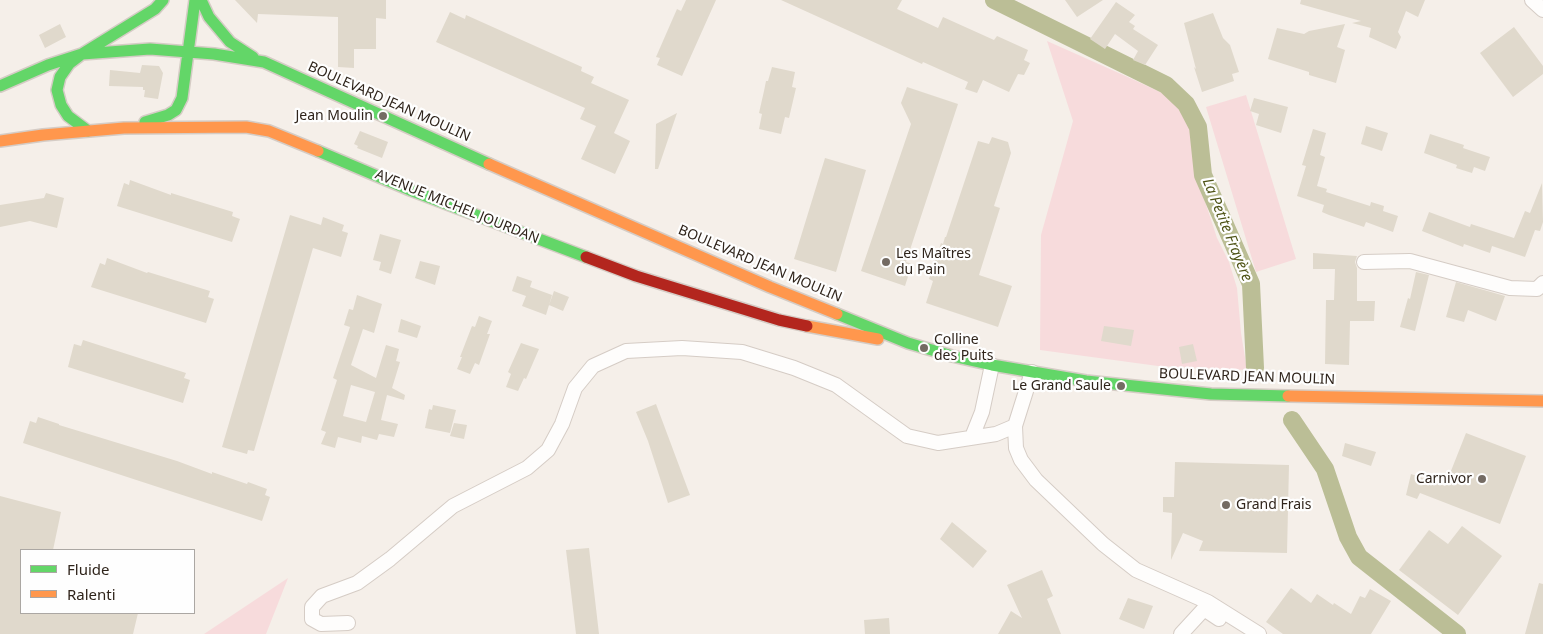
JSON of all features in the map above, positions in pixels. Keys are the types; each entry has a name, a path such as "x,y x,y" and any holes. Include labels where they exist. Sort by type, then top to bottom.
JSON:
{"main road":[{"path":"88,131 68,116 61,105 57,90 60,77 69,64 82,54 156,9 163,0"},
{"path":"124,128 168,115 176,110 182,98 195,0"},
{"path":"201,0 209,18 230,42 264,62"},
{"name":"BOULEVARD JEAN MOULIN","path":"0,86 48,65 82,54 150,49 188,51 264,62 546,190 655,236 770,288 908,343 952,356 992,365 1121,386 1211,394 1543,401"},
{"name":"AVENUE MICHEL JOURDAN","path":"0,141 124,128 246,127 268,131 410,190 636,276 779,320 844,334 908,343"}],"street":[{"path":"1532,0 1543,10"},
{"path":"1364,262 1410,261 1510,288 1537,289 1543,283"},
{"path":"348,623 321,624 312,619 312,607 322,596 357,583 390,559 454,506 527,468 548,450 562,424 575,388 593,366 626,351 682,348 742,352 794,368 836,385 907,436 938,443 996,434 1015,426"},
{"path":"972,437 982,412 992,365"},
{"path":"1032,372 1015,426 1016,448 1021,460 1036,480 1103,544 1136,570 1208,602 1259,634"},
{"path":"1181,634 1204,609 1242,634"}],"shaded area":[{"path":"1047,41 1173,98 1185,110 1192,131 1197,177 1217,238 1229,262 1237,288 1247,370 1158,366 1040,350 1041,235 1073,121"},
{"path":"1246,95 1296,259 1256,272 1206,107"},
{"path":"288,578 266,634 204,634"}],"building":[{"path":"235,0 386,0 386,19 376,18 376,49 354,49 354,68 338,67 338,17 258,14 257,23"},
{"path":"686,0 716,0 682,76 657,65 660,58 656,57 677,9 681,11"},
{"path":"781,0 902,0 897,9 938,28 943,17 994,40 997,36 1028,50 1024,60 1030,63 1024,75 1018,74 1009,92 983,80 977,93 965,89 968,82 923,62 922,64"},
{"path":"1065,0 1103,0 1077,17"},
{"path":"1301,0 1425,0 1418,17 1406,11 1398,32 1401,37 1396,49 1369,37 1371,28 1352,23 1361,21 1300,4"},
{"path":"1116,2 1135,15 1129,22 1135,26 1133,29 1158,45 1145,65 1133,60 1138,51 1115,34 1105,49 1090,39"},
{"path":"450,12 465,19 466,15 582,67 581,71 594,77 591,83 629,100 614,133 630,141 615,174 581,159 596,126 580,119 585,108 436,42"},
{"path":"1213,13 1223,38 1230,45 1239,72 1232,74 1234,81 1202,92 1184,23"},
{"path":"60,24 66,37 45,48 39,35"},
{"path":"1345,24 1337,47 1345,50 1336,83 1268,59 1277,28 1304,34 1309,31"},
{"path":"1514,27 1543,66 1543,74 1513,97 1480,53"},
{"path":"142,65 159,66 163,73 158,99 144,97 145,90 143,90 143,87 109,86 110,70 140,73"},
{"path":"772,67 795,72 792,87 796,88 789,118 785,117 781,134 759,129 762,114 759,113 766,81 768,81"},
{"path":"907,87 958,104 906,262 912,264 905,286 861,271 911,124 901,103"},
{"path":"1254,98 1288,107 1281,133 1256,125 1259,114 1250,111"},
{"path":"677,113 658,169 655,169 656,124"},
{"path":"1366,126 1388,133 1382,151 1361,144"},
{"path":"1313,129 1326,133 1320,155 1325,157 1317,186 1327,189 1326,192 1370,206 1371,202 1384,206 1383,211 1398,216 1393,232 1366,222 1364,227 1329,215 1322,212 1324,205 1297,196 1306,166 1302,165"},
{"path":"360,131 388,142 382,158 357,148 358,146 354,144"},
{"path":"1430,134 1464,145 1463,148 1490,157 1485,171 1474,167 1472,173 1456,168 1457,165 1424,153"},
{"path":"992,137 1008,142 1011,153 994,206 1000,208 979,275 1012,286 998,327 926,303 933,281 929,279 941,243 943,244 946,237 978,141 989,144"},
{"path":"825,158 866,170 836,272 794,259"},
{"path":"130,180 171,195 171,193 233,212 232,216 240,219 232,242 117,206 124,183 129,185"},
{"path":"1542,183 1543,222 1540,231 1535,230 1525,257 1492,246 1490,253 1464,244 1463,247 1422,231 1429,212 1470,227 1471,224 1514,238 1525,211 1530,213"},
{"path":"46,193 64,198 57,228 30,221 0,227 0,205 44,198"},
{"path":"290,215 321,225 323,217 344,225 342,231 348,233 341,257 313,248 254,451 248,450 247,454 222,447"},
{"path":"380,234 401,240 391,274 379,270 381,262 373,260"},
{"path":"1313,253 1357,256 1355,262 1357,268 1357,301 1375,301 1374,321 1350,321 1349,365 1325,364 1326,300 1334,300 1335,269 1313,269"},
{"path":"107,258 147,273 210,291 208,297 214,299 206,323 91,287 100,263 105,265"},
{"path":"420,261 440,266 435,285 415,278"},
{"path":"1416,272 1429,275 1415,331 1400,327 1408,298 1410,299"},
{"path":"517,276 532,281 530,287 552,295 546,315 522,306 526,296 512,291"},
{"path":"1456,282 1505,296 1496,321 1468,310 1464,322 1446,317"},
{"path":"554,291 569,297 563,311 549,305"},
{"path":"357,295 382,304 374,333 363,329 351,365 376,378 386,345 399,349 396,361 400,362 392,388 405,395 404,400 387,395 381,420 398,424 394,437 379,434 377,440 362,436 361,443 338,437 335,448 321,444 326,432 321,430 337,380 333,378 350,327 344,325 349,309 353,310","holes":["351,385 375,392 366,422 343,416"]},
{"path":"479,316 492,321 487,334 490,334 479,365 475,363 470,374 457,369 472,326 475,327"},
{"path":"401,319 421,326 417,338 398,332"},
{"path":"1104,326 1134,330 1131,346 1101,341"},
{"path":"83,340 186,373 184,378 190,380 183,403 68,367 74,344 81,346"},
{"path":"521,343 539,349 526,379 524,378 518,391 506,387 511,374 508,372"},
{"path":"1193,344 1197,361 1182,364 1179,347"},
{"path":"656,404 690,495 668,503 648,441 636,412"},
{"path":"433,405 456,410 450,433 425,428 429,409 432,410"},
{"path":"38,417 212,474 212,472 267,489 265,495 270,497 262,521 23,443 30,421 36,423"},
{"path":"454,423 467,425 464,439 450,436"},
{"name":"Carnivor","path":"1466,433 1526,456 1500,524 1420,493 1417,499 1406,495 1411,474 1445,486"},
{"path":"1345,443 1376,452 1371,466 1342,456"},
{"name":"Grand Frais","path":"1175,462 1289,465 1287,553 1199,551 1203,541 1183,533 1171,560 1172,513 1163,512 1163,497 1174,497"},
{"path":"0,496 61,512 53,549 20,549 20,614 138,614 133,634 0,634"},
{"path":"952,522 987,551 973,568 940,539"},
{"path":"1462,526 1502,556 1458,615 1399,570 1429,530 1448,544"},
{"path":"589,548 599,634 576,634 566,550"},
{"path":"1042,570 1053,596 1047,599 1061,634 998,634 1011,611 1022,618 1007,585"},
{"path":"1539,583 1543,584 1543,634 1525,634"},
{"path":"1291,588 1311,603 1317,594 1351,614 1360,596 1365,598 1370,589 1391,601 1371,634 1283,634 1266,622"},
{"path":"1128,598 1153,606 1144,629 1119,619"},
{"path":"889,618 890,634 865,634 864,620"}],"waterway":[{"name":"La Petite Frayère","path":"994,0 1166,85 1186,104 1198,127 1203,175 1251,284 1255,368"},
{"name":"La Petite Frayère","path":"1292,420 1325,469 1348,537 1359,557 1457,634"}],"traffic: fast":[{"path":"88,131 68,116 61,105 57,90 60,77 69,64 82,54 155,9 163,0"},
{"path":"145,122 168,115 176,110 182,98 195,0"},
{"path":"201,0 209,17 230,42 253,57"},
{"path":"0,86 48,65 82,54 150,49 214,54 264,62 489,164"},
{"path":"318,151 410,190 586,257"},
{"path":"837,314 908,343 992,365 1086,381 1211,394 1288,396"}],"traffic: slow":[{"path":"0,141 124,128 246,127 269,131 318,151"},
{"path":"489,164 770,287 837,314"},
{"path":"807,326 878,339"},
{"path":"1288,396 1543,401"}],"traffic: jam":[{"path":"586,257 636,276 779,320 807,326"}],"place":[{"name":"Jean Moulin","path":"383,116"},
{"name":"Les Maîtres du Pain","path":"886,262"},
{"name":"Colline des Puits","path":"924,348"},
{"name":"Le Grand Saule","path":"1121,386"},
{"name":"Carnivor","path":"1482,479"},
{"name":"Grand Frais","path":"1226,505"}]}
